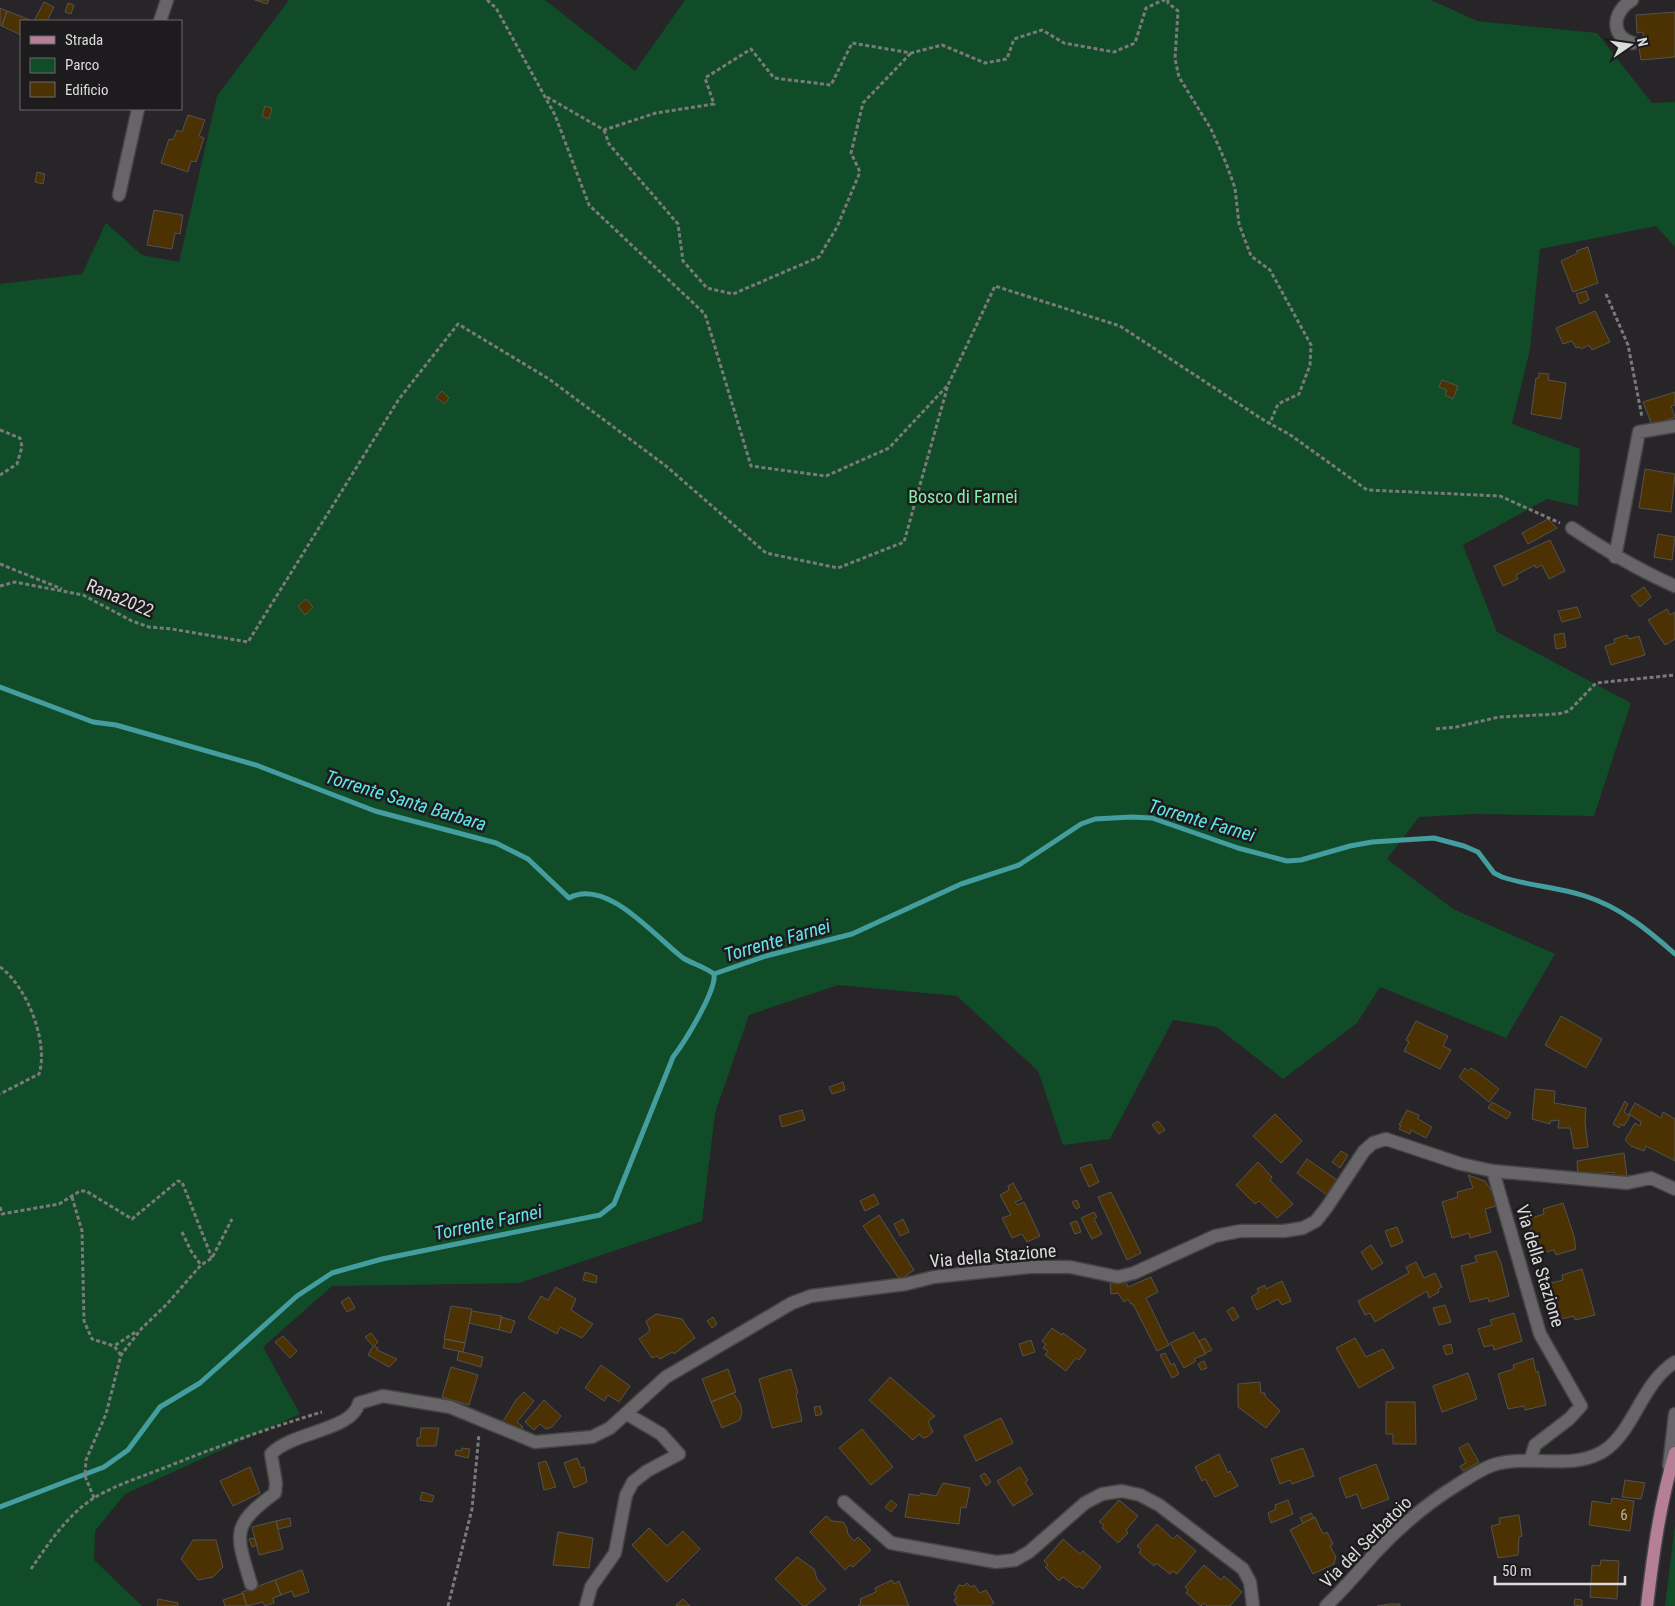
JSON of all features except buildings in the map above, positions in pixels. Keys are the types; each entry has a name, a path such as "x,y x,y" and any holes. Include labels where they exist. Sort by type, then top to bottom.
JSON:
{"main road":[{"path":"1647,1606 1668,1475 1675,1452"}],"street":[{"path":"160,20 167,0"},
{"path":"1632,0 1622,6 1616,18 1617,32 1624,40 1633,43"},
{"path":"120,195 138,110"},
{"path":"1615,557 1639,432 1675,426"},
{"path":"1572,528 1615,557 1646,574 1675,586"},
{"name":"Via della Stazione","path":"251,1584 240,1549 238,1533 246,1516 275,1493 276,1483 271,1454 278,1446 297,1437 346,1420 357,1412 359,1403 383,1396 450,1408 534,1442 592,1437 610,1428 666,1377 792,1303 811,1296 906,1284 948,1275 1029,1267 1070,1267 1118,1277 1140,1270 1215,1236 1240,1232 1284,1231 1303,1228 1316,1221 1364,1151 1372,1144 1386,1139 1461,1164 1493,1171 1627,1183 1650,1178 1675,1189"},
{"name":"Via della Stazione","path":"1493,1171 1540,1334 1581,1406 1569,1419 1535,1445 1530,1461"},
{"name":"Via del Serbatoio","path":"1326,1606 1406,1522 1442,1494 1493,1464 1530,1461 1572,1461 1593,1456 1608,1448 1620,1434 1661,1372 1675,1362"},
{"path":"586,1606 591,1587 615,1552 626,1495 633,1482 647,1471 679,1454 661,1434 627,1414"},
{"path":"1668,1475 1675,1414"},
{"path":"844,1502 891,1543 996,1562 1015,1560 1029,1552 1085,1503 1102,1494 1122,1491 1140,1495 1159,1505 1243,1569 1250,1582 1253,1606"}],"path":[{"path":"486,0 496,8 546,97 589,205 705,314 751,466 826,476 889,448 948,384 995,286 1120,326 1264,421 1289,434 1367,490 1500,496 1572,528"},
{"path":"604,130 656,112 714,104 705,78 750,49 774,78 831,85 852,43 911,53 942,45 985,64 1007,58 1014,40 1042,30 1064,43 1114,52 1135,43 1146,8 1163,0 1168,2 1178,11 1175,59 1179,77 1211,129 1226,163 1235,188 1239,224 1251,256 1270,270 1310,345 1310,365 1299,394 1278,404 1270,423 1264,421"},
{"path":"546,97 604,130 609,144 678,224 683,261 707,288 733,294 819,257 837,227 860,172 851,153 863,104 911,53"},
{"path":"1606,294 1628,345 1642,410 1639,432"},
{"name":"Rana2022","path":"0,586 15,582 83,595 132,621 149,627 248,642 399,399 458,324 549,379 666,466 766,553 838,568 904,542 948,384"},
{"path":"0,430 20,438 22,447 17,464 0,475"},
{"path":"0,564 70,593"},
{"path":"1436,729 1456,727 1499,717 1558,714 1569,711 1596,684 1675,675"},
{"path":"0,967 9,976 33,1012 37,1023 42,1065 39,1074 0,1094"},
{"path":"0,1207 1,1215 59,1204 80,1191 86,1191 132,1219 175,1182 182,1182 212,1258"},
{"path":"72,1196 82,1231 84,1322 92,1340 114,1346 121,1355"},
{"path":"114,1346 142,1328 167,1304 201,1266 212,1258 232,1219"},
{"path":"182,1232 201,1266"},
{"path":"94,1498 85,1476 86,1460 106,1414 121,1355 142,1328"},
{"path":"31,1569 54,1536 70,1518 94,1498 131,1480 214,1448 327,1411"},
{"path":"448,1606 472,1509 478,1436 483,1421"}],"green space":[{"name":"Bosco di Farnei","path":"289,0 545,0 635,71 685,0 1431,0 1477,21 1597,33 1652,103 1675,102 1675,247 1656,226 1540,249 1530,349 1512,424 1580,449 1578,506 1547,499 1463,545 1497,632 1631,703 1594,816 1474,814 1419,817 1387,859 1453,909 1555,954 1506,1038 1380,987 1357,1023 1283,1079 1217,1027 1173,1020 1110,1139 1063,1145 1038,1071 957,996 838,985 749,1015 715,1113 702,1221 519,1283 332,1286 263,1347 300,1414 125,1494 95,1531 94,1560 142,1606 0,1606 0,284 82,274 106,223 142,255 179,262 217,96"},
{"path":"1675,1524 1675,1606 1665,1606"}],"waterway":[{"name":"Torrente Santa Barbara","path":"0,687 93,722 116,725 256,765 375,811 496,843 528,859 569,898 584,894 599,896 615,902 683,958 714,974"},
{"name":"Torrente Farnei","path":"0,1507 104,1467 128,1450 160,1407 200,1383 297,1296 332,1273 382,1259 600,1215 614,1204 673,1057 692,1029 705,1004 714,982 714,974 766,956 852,934 961,884 1019,865 1081,824 1095,819 1152,818 1238,848 1287,861 1301,860 1350,846 1372,842 1434,838 1478,852 1494,873 1502,877 1523,883 1564,890 1610,906 1644,928 1675,954"}]}
